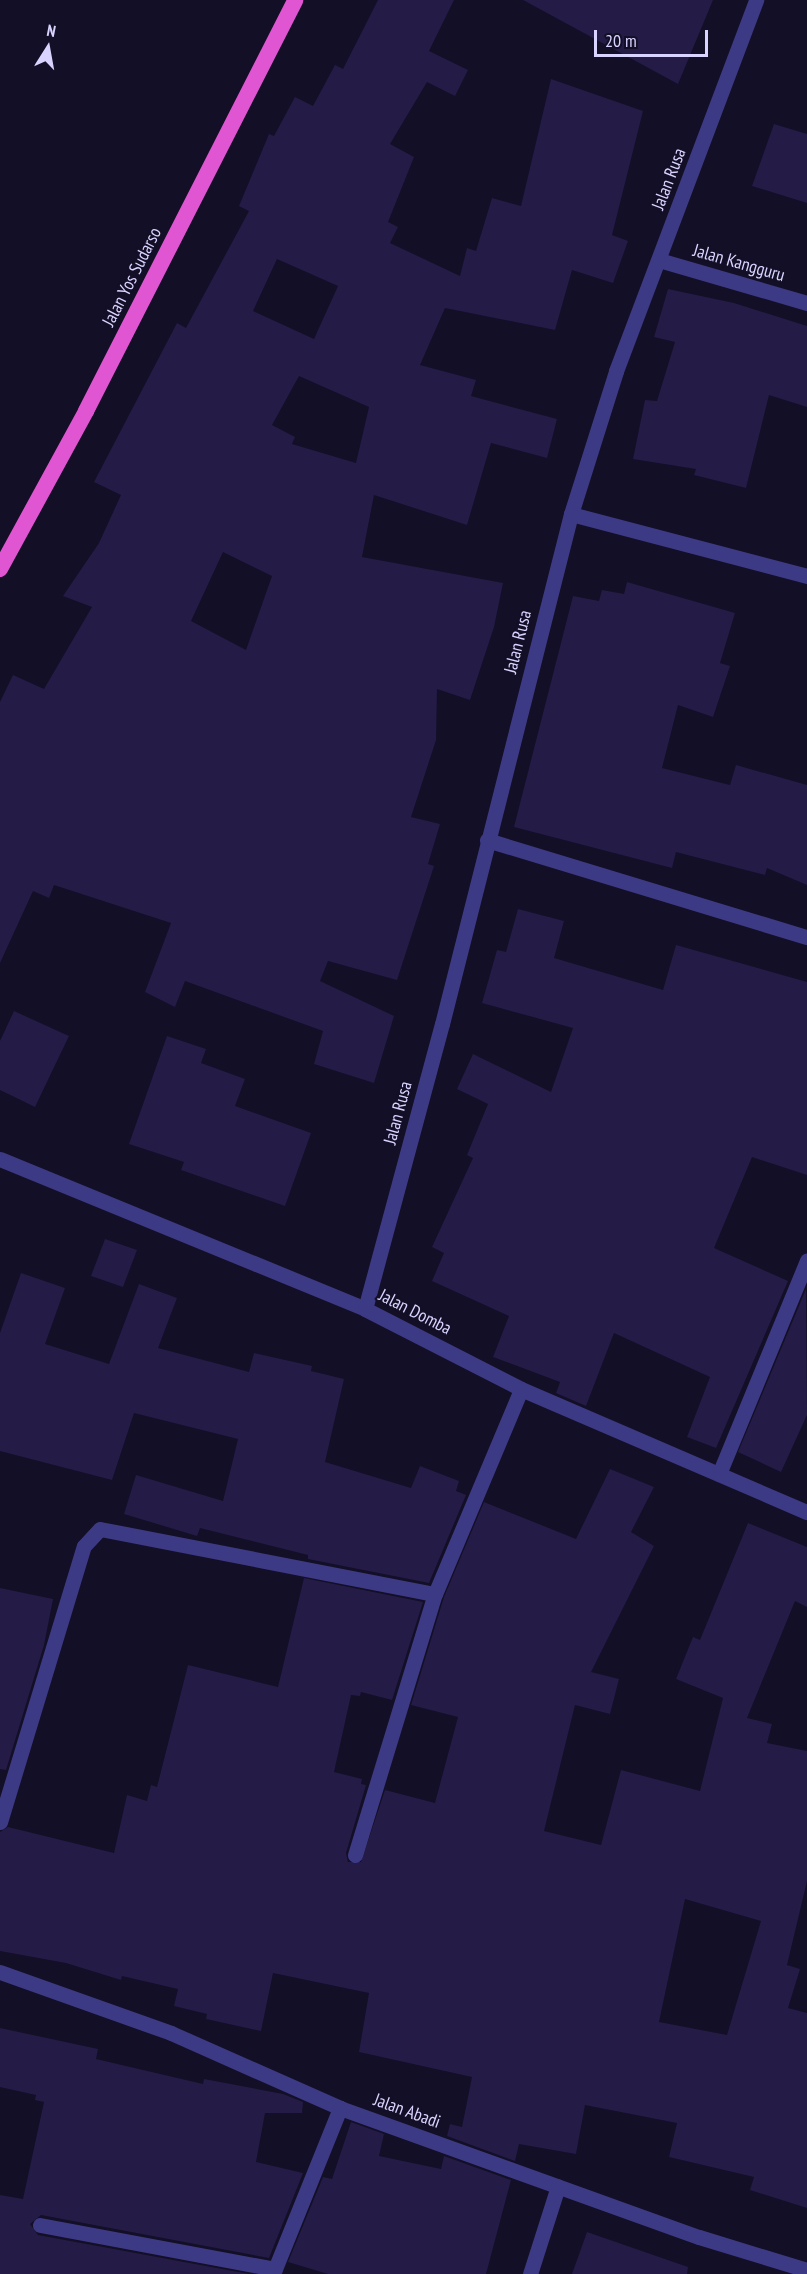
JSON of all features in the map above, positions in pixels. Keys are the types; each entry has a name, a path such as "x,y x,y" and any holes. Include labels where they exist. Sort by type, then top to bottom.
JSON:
{"highway":[{"name":"Jalan Yos Sudarso","path":"0,569 86,411 295,0"}],"street":[{"name":"Jalan Rusa","path":"365,1309 442,1024 571,514 616,371 756,0"},
{"name":"Jalan Kangguru","path":"659,260 807,303"},
{"path":"571,514 807,576"},
{"path":"487,840 807,937"},
{"name":"Jalan Domba","path":"0,1159 365,1309 521,1389 807,1512"},
{"path":"719,1474 807,1260"},
{"path":"355,1855 435,1594 521,1389"},
{"path":"0,1822 84,1546 100,1529 435,1594"},
{"name":"Jalan Abadi","path":"0,1972 171,2033 340,2108 797,2270"},
{"path":"40,2225 275,2269 340,2108"},
{"path":"530,2274 558,2186"}],"building":[{"path":"378,0 454,0 429,51 468,70 455,96 427,82 390,144 414,157 388,222 398,227 390,243 460,276 467,248 476,251 492,198 521,206 551,79 643,111 612,235 628,241 613,283 572,270 555,330 445,308 420,365 476,380 471,396 557,419 547,458 491,443 467,525 374,495 362,557 503,583 494,627 470,700 437,689 436,740 411,817 440,824 428,864 434,866 397,980 328,961 320,981 394,1016 374,1083 314,1064 323,1031 185,981 175,1007 145,992 171,923 54,885 49,898 33,891 0,963 0,702 13,675 44,689 92,607 63,596 99,543 121,495 94,482 177,323 186,328 249,211 239,206 269,134 274,136 295,97 313,106 335,65 343,69","holes":["277,259 338,286 314,339 253,311","299,376 369,407 356,463 292,444 295,437 272,425","223,552 272,576 246,650 191,621"]},
{"path":"523,0 713,0 678,84"},
{"path":"774,124 807,134 807,203 752,186"},
{"path":"668,289 734,303 807,326 807,407 769,395 746,488 694,475 696,469 633,459 645,400 657,401 675,342 654,337"},
{"path":"627,582 735,613 720,663 730,666 713,717 678,705 662,768 730,785 736,765 807,785 807,885 767,868 765,875 676,852 672,868 514,827 573,596 599,601 602,590 624,594"},
{"path":"518,909 564,921 554,958 663,990 676,945 807,982 807,1175 752,1157 714,1248 788,1281 716,1448 687,1437 710,1377 614,1333 586,1406 556,1393 560,1382 493,1357 509,1316 432,1281 444,1253 432,1247 473,1158 467,1155 488,1104 457,1089 473,1054 551,1092 573,1028 482,1003 497,950 506,952"},
{"path":"14,1011 69,1036 35,1107 0,1090 0,1041"},
{"path":"167,1036 206,1049 201,1063 245,1079 235,1106 311,1133 285,1206 181,1170 184,1162 129,1144"},
{"path":"105,1239 137,1250 123,1287 91,1276"},
{"path":"21,1273 65,1288 45,1344 109,1364 139,1284 177,1298 158,1348 249,1372 254,1353 312,1366 311,1371 344,1379 325,1462 411,1488 420,1466 459,1481 456,1491 466,1495 429,1583 308,1559 308,1555 200,1528 197,1536 124,1514 136,1475 223,1501 238,1439 134,1413 112,1480 0,1451 0,1333"},
{"path":"806,1289 807,1415 781,1472 738,1452"},
{"path":"610,1469 654,1487 631,1532 654,1546 591,1672 619,1679 610,1714 575,1705 544,1831 601,1845 621,1770 700,1791 723,1698 676,1679 693,1637 700,1640 748,1523 807,1547 807,1607 795,1601 747,1718 772,1724 767,1743 807,1751 807,1881 787,1965 800,1969 788,2008 807,2013 807,2208 750,2190 754,2177 669,2157 677,2123 585,2105 576,2154 519,2144 515,2161 447,2136 450,2124 462,2127 472,2077 359,2052 369,1993 273,1973 261,2031 206,2019 207,2014 174,2006 178,1989 122,1976 121,1980 66,1963 0,1951 0,1832 8,1827 114,1853 127,1795 147,1801 151,1785 157,1787 188,1665 278,1687 304,1578 423,1602 392,1700 361,1692 360,1696 351,1695 334,1772 362,1779 361,1784 366,1785 346,1853 348,1862 361,1862 385,1790 435,1803 458,1717 411,1705 444,1597 484,1502 576,1539","holes":["685,1899 761,1921 727,2035 659,2022"]},
{"path":"0,1588 53,1599 44,1645 6,1770 0,1769"},
{"path":"0,2028 98,2049 96,2059 203,2084 204,2079 283,2094 303,2102 302,2113 265,2113 256,2162 303,2173 269,2258 41,2215 30,2224 38,2235 249,2274 0,2274 0,2195 23,2199 44,2102 35,2100 36,2095 0,2087"},
{"path":"351,2122 384,2134 379,2156 441,2169 444,2156 511,2180 486,2274 328,2274 288,2262 323,2177 332,2179"},
{"path":"587,2232 688,2267 687,2274 572,2274"}]}
